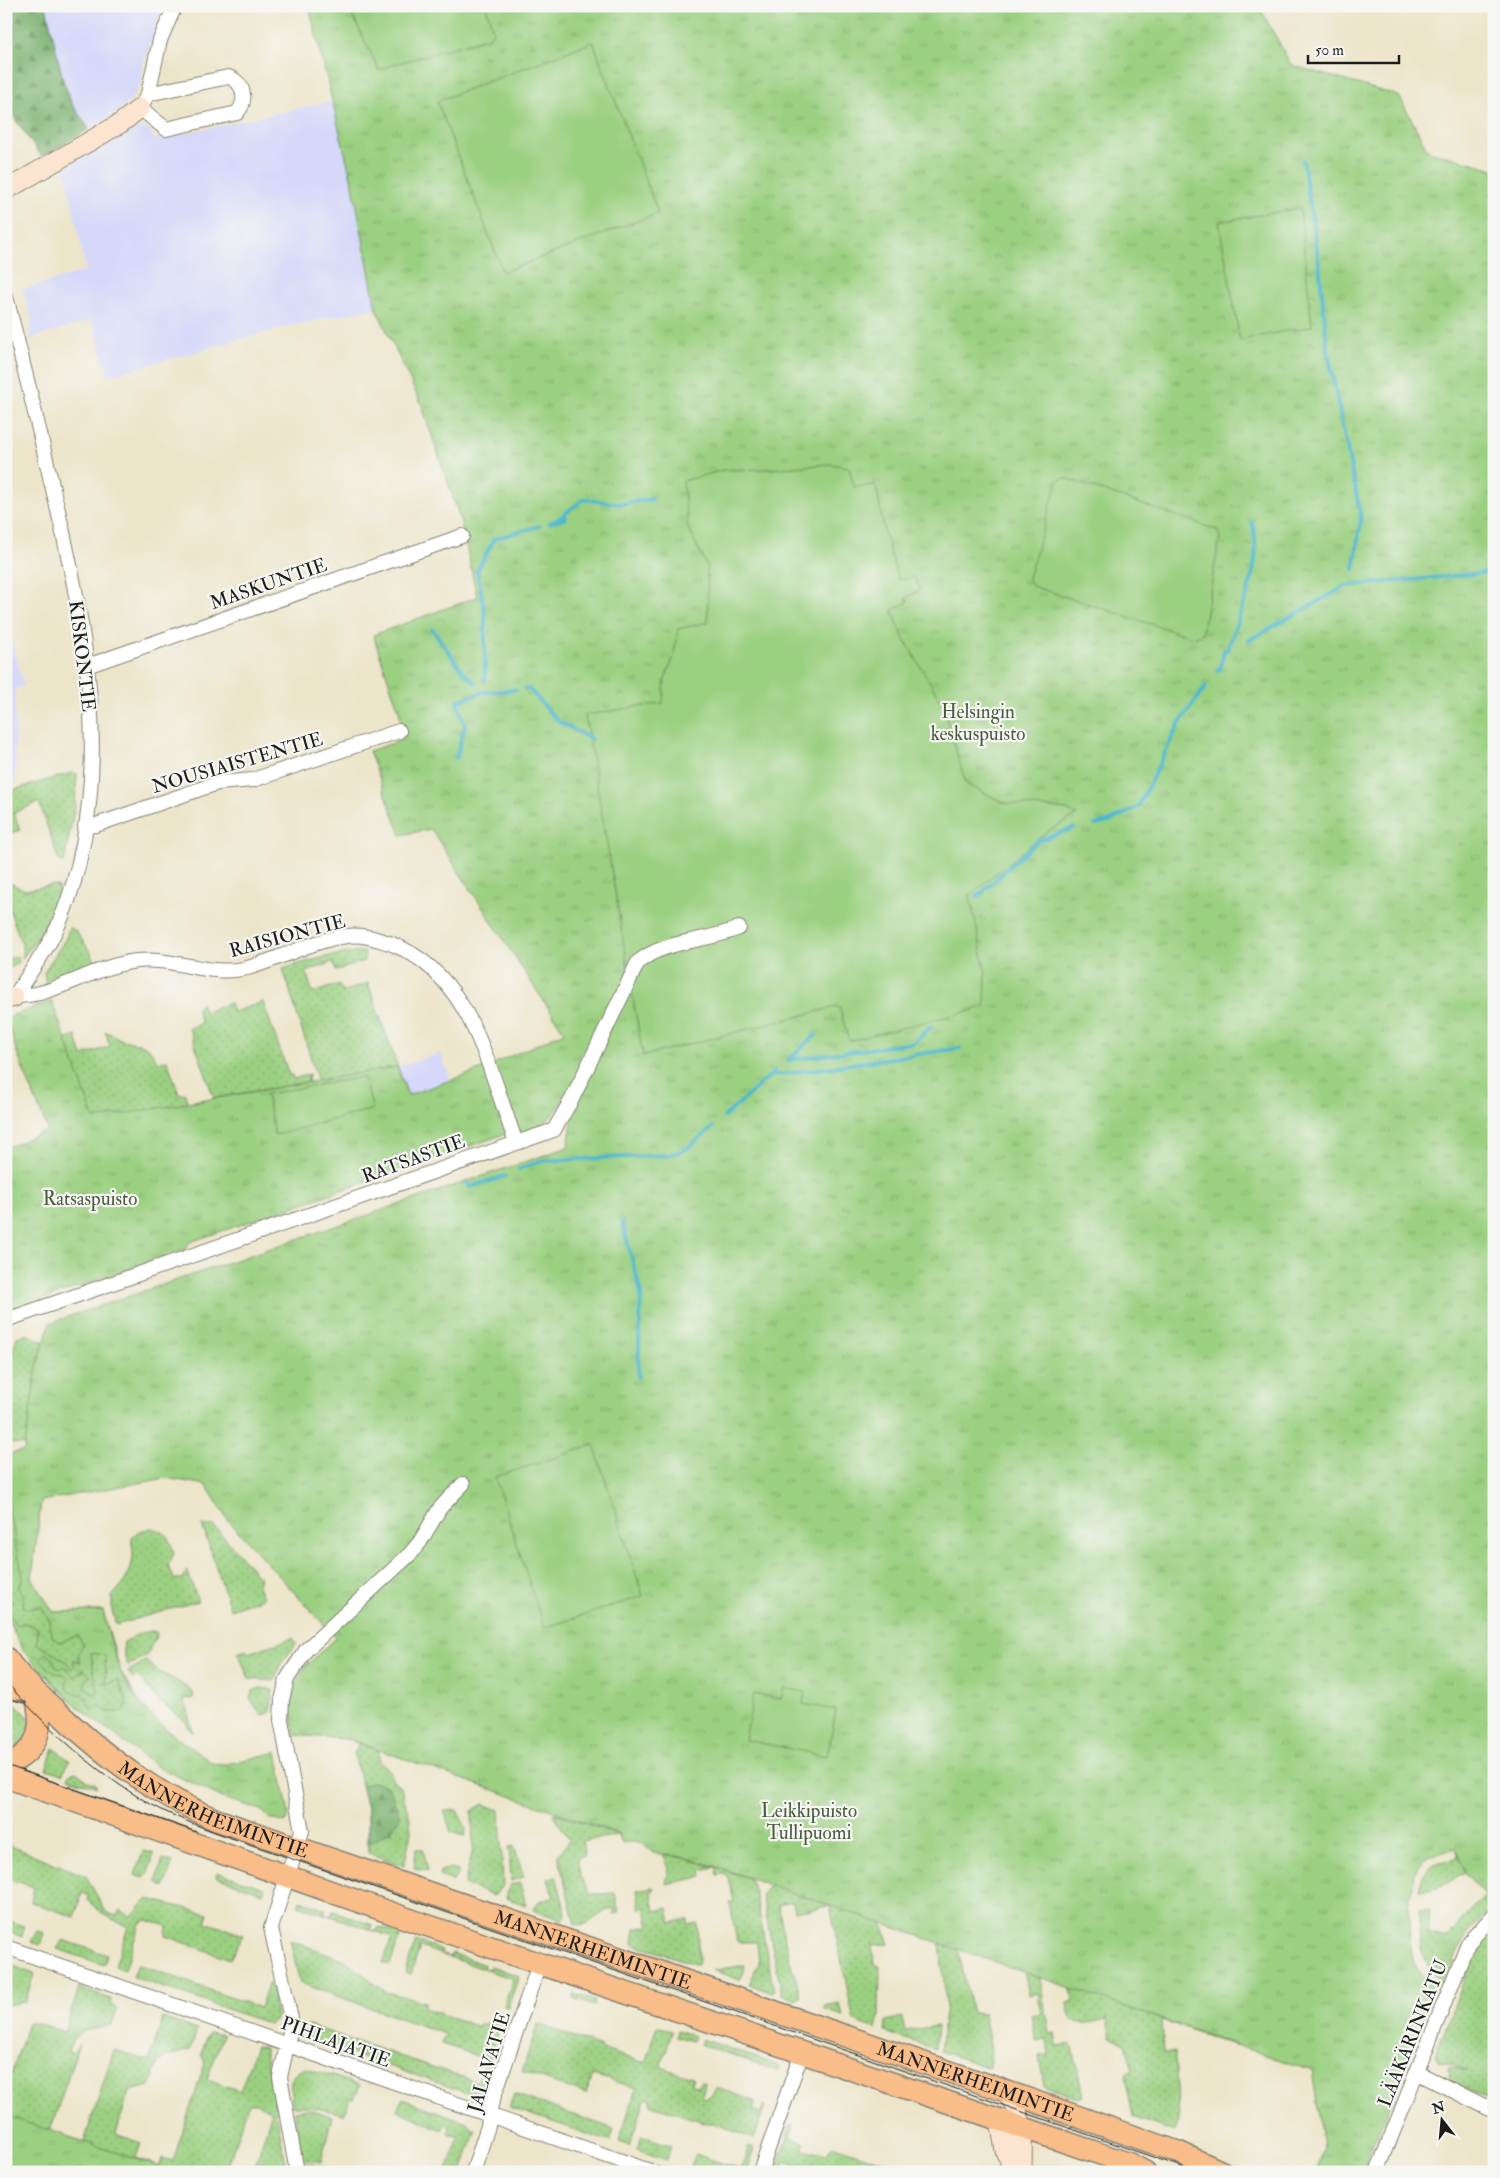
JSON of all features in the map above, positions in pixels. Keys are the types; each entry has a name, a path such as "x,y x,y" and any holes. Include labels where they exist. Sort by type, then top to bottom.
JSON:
{"main road":[{"name":"MANNERHEIMINTIE","path":"6,1658 34,1691 119,1766 155,1790 214,1819 1178,2152 1222,2172"},
{"path":"6,1687 34,1691 39,1711 37,1737 26,1755 6,1765"},
{"name":"MANNERHEIMINTIE","path":"6,1777 540,1964 1022,2126 1145,2172"}],"street":[{"path":"144,101 160,40 175,6"},
{"path":"6,190 121,123 144,101 228,77 238,82 244,100 238,113 166,129 144,101"},
{"name":"KISKONTIE","path":"6,298 66,545 87,666 94,749 86,826 73,884 60,920 10,998"},
{"name":"MASKUNTIE","path":"87,666 462,536"},
{"name":"NOUSIAISTENTIE","path":"86,826 96,826 218,784 253,780 399,731"},
{"name":"RATSASTIE","path":"6,1320 554,1130 572,1099 638,962 656,950 725,934 740,928"},
{"name":"RAISIONTIE","path":"10,998 40,993 117,965 137,961 156,960 226,971 243,968 331,939 349,936 378,939 413,953 428,963 454,991 479,1042 516,1142"},
{"path":"297,2172 280,2077 292,2023 271,1928 302,1837 281,1720 282,1700 287,1679 306,1650 410,1554 420,1542 440,1508 463,1484"},
{"name":"LÄÄKÄRINKATU","path":"1377,2172 1468,1943 1494,1915"},
{"name":"PIHLAJATIE","path":"6,1947 653,2172"},
{"name":"JALAVATIE","path":"473,2172 540,1964"},
{"path":"760,2172 802,2052"},
{"path":"1415,2078 1494,2111"},
{"path":"1007,2094 1016,2105 1022,2126 1022,2172"},
{"path":"1000,2119 1005,2150 1015,2172"}],"shaded area":[{"path":"46,6 163,6 143,65 142,81 131,100 119,112 89,129 72,104 63,80"},
{"path":"332,101 344,142 376,308 281,328 108,376 92,320 29,339 32,321 23,289 86,271 65,168 125,132 141,127 150,130 154,140"},
{"path":"6,619 24,686 15,689 15,782 6,784"},
{"path":"441,1053 451,1080 407,1095 397,1067"},
{"path":"1058,2163 1084,2172 1038,2172 1036,2166"}],"green space":[{"path":"6,6 46,6 63,80 72,104 89,129 42,157 14,118 6,94"},
{"name":"Helsingin keskuspuisto","path":"309,6 1259,6 1291,65 1399,96 1428,151 1494,169 1494,1886 1485,1895 1464,1872 1456,1848 1428,1857 1420,1863 1415,1871 1410,1897 1410,1943 1415,1965 1433,1989 1413,2049 1362,2172 1317,2172 1324,2148 1312,2071 721,1868 684,1857 653,1853 650,1849 639,1843 621,1843 619,1834 348,1739 295,1735 291,1702 293,1690 304,1669 336,1638 227,1519 206,1485 166,1478 41,1501 32,1578 53,1612 103,1611 117,1663 128,1686 148,1712 186,1745 214,1764 223,1765 277,1752 289,1815 285,1823 270,1819 261,1810 223,1798 156,1766 78,1707 34,1663 21,1647 6,1613 6,1592 12,1602 9,1613 16,1625 26,1623 38,1629 37,1644 67,1662 71,1669 75,1666 73,1659 81,1663 78,1654 83,1645 78,1635 60,1642 53,1638 48,1618 41,1606 31,1609 23,1607 24,1601 19,1586 23,1579 21,1566 15,1544 13,1525 8,1514 6,1454 24,1451 37,1366 50,1323 568,1147 572,1121 566,1096 553,1115 536,1127 502,1135 190,1242 185,1249 15,1309 6,1291 6,1148 48,1130 21,1064 6,1018 52,1001 94,1119 397,1067 408,1095 480,1070 564,1032 431,829 401,835 369,751 405,739 399,711 373,635 477,597 461,522 422,406 376,308 353,186","holes":["45,1653 53,1658 56,1667 61,1669 65,1666 74,1677 84,1670 91,1676 86,1679 85,1687 94,1694 99,1691 91,1653 105,1655 106,1684 118,1680 127,1701 124,1712 107,1712 99,1705 91,1709 86,1698 66,1688 68,1678 64,1674 54,1673 40,1659"]},
{"path":"348,6 486,6 493,31 490,37 379,70"},
{"path":"593,42 658,213 503,272 437,101"},
{"path":"1300,208 1312,326 1240,340 1219,222"},
{"path":"830,464 849,467 854,487 876,486 885,535 898,579 915,578 920,590 906,598 908,602 892,610 903,637 941,701 966,784 1005,803 1067,810 1077,815 1048,831 970,895 986,974 985,1007 849,1041 839,1006 643,1056 585,715 663,703 665,679 673,659 678,629 708,622 707,566 688,528 683,481 724,470 770,469"},
{"path":"1065,478 1217,530 1220,537 1202,634 1195,638 1032,586 1028,578 1058,481"},
{"path":"72,773 77,774 75,805 64,863 59,861 39,802 14,813 20,830 6,835 6,792"},
{"path":"6,878 8,882 25,890 53,885 59,887 45,925 35,942 22,958 22,945 6,900"},
{"path":"69,928 75,930 90,951 96,967 46,987 44,972 66,938"},
{"path":"365,952 364,961 336,971 333,962 306,972 313,993 339,984 342,992 368,983 409,1099 319,1085 283,969 323,958"},
{"path":"17,956 18,962 6,972 6,960"},
{"path":"263,1002 289,1075 292,1075 294,1079 309,1074 308,1082 214,1098 189,1028 201,1023 197,1009 201,1003 205,1012 230,1003 233,1012"},
{"path":"105,1031 120,1039 143,1045 150,1050 158,1062 167,1060 179,1094 185,1093 188,1102 205,1099 203,1108 93,1119 66,1040 76,1036 82,1056 110,1046"},
{"path":"363,1077 373,1109 275,1135 266,1094"},
{"path":"26,1334 44,1342 37,1366 25,1445 6,1443 6,1416 8,1376 13,1350 17,1337"},
{"path":"594,1445 643,1596 544,1628 495,1477"},
{"path":"6,1454 41,1501 32,1578 53,1612 103,1611 120,1670 139,1702 134,1719 93,1719 42,1672 21,1644 13,1629 6,1613"},
{"path":"202,1525 214,1526 260,1578 258,1585 263,1598 230,1609"},
{"path":"151,1528 161,1531 167,1536 174,1554 168,1565 174,1579 183,1579 187,1570 198,1601 116,1625 112,1611 112,1596 125,1581 131,1568 133,1537 136,1533"},
{"path":"151,1631 157,1634 147,1655 128,1666 123,1650 124,1642 138,1634"},
{"path":"293,1638 296,1644 280,1665 274,1681 249,1679 238,1653 246,1650 248,1653"},
{"path":"146,1661 157,1671 183,1684 194,1694 192,1699 184,1698 193,1733 188,1728 187,1723 159,1701 137,1675 133,1679 128,1671"},
{"path":"308,1662 359,1743 379,1751 379,1763 385,1765 392,1775 392,1780 401,1788 410,1819 411,1832 404,1866 368,1853 368,1813 354,1754 359,1744 348,1739 295,1735 292,1716 294,1697 299,1679"},
{"path":"261,1688 273,1690 270,1713 261,1715 250,1698 253,1691"},
{"path":"784,1688 805,1692 803,1704 836,1710 827,1756 745,1740 754,1694 781,1699"},
{"path":"6,1701 13,1702 31,1719 29,1737 6,1755 6,1733 9,1731"},
{"path":"54,1748 70,1761 62,1774 46,1769"},
{"path":"76,1772 88,1781 95,1783 97,1787 69,1778 69,1774"},
{"path":"373,1782 389,1787 400,1817 391,1831 369,1843 368,1813 361,1786"},
{"path":"1494,1792 1494,1906 1469,1931 1457,1953 1446,1989 1422,1952 1419,1934 1419,1909 1429,1910 1427,1934 1446,1939 1485,1895 1464,1872 1438,1887 1419,1889 1422,1878 1427,1870 1432,1866 1454,1859 1459,1854"},
{"path":"483,1804 500,1810 503,1885 494,1896 466,1885 465,1881 473,1849 472,1811"},
{"path":"457,1810 466,1828 465,1836 451,1832 444,1811"},
{"path":"555,1813 619,1835 582,1841 585,1856 577,1858 581,1878 591,1894 615,1893 619,1913 614,1914 614,1908 586,1924 575,1924 558,1855 570,1840 554,1816"},
{"path":"6,1844 86,1876 106,1912 116,1916 121,1910 130,1916 133,1915 149,1899 208,1914 206,1922 243,1935 230,1959 166,1936 167,1926 146,1920 140,1923 125,1970 115,1966 128,1927 106,1916 88,1901 88,1895 82,1893 75,1917 31,1902 34,1887 6,1878"},
{"path":"514,1846 524,1877 511,1881 509,1847"},
{"path":"416,1849 423,1849 428,1871 414,1868"},
{"path":"143,1851 153,1853 148,1872 144,1878 135,1875"},
{"path":"663,1854 685,1858 714,1867 701,1870 702,1877 666,1884 669,1868"},
{"path":"163,1859 173,1862 164,1887 156,1881"},
{"path":"715,1867 749,1878 755,1891 774,1991 772,1993 749,1984 759,1964 757,1942 737,1942 730,1903 734,1902 729,1878 724,1874 717,1875"},
{"path":"452,1868 459,1872 453,1881 439,1876 440,1871"},
{"path":"217,1872 265,1888 263,1893 216,1877"},
{"path":"556,1876 566,1913 562,1920 533,1910 539,1901 554,1898 548,1879"},
{"path":"520,1883 526,1905 506,1898 510,1885"},
{"path":"774,1885 882,1923 889,1944 872,1945 874,1964 880,1966 879,2016 876,2029 854,2021 830,1906 795,1912 793,1902 778,1905 788,1954 801,1996 796,2000 782,1994 762,1895 769,1886"},
{"path":"653,1887 654,1890 651,1891 655,1911 668,1908 671,1923 688,1919 688,1924 697,1923 698,1965 633,1944 635,1929 649,1926 645,1908 640,1909 637,1890"},
{"path":"300,1900 326,1909 324,1913 331,1916 333,1911 373,1925 371,1930 298,1905"},
{"path":"6,1920 24,1926 22,1937 6,1931"},
{"path":"379,1927 401,1934 390,1965 383,1963 392,1937 372,1930 377,1931"},
{"path":"1494,1928 1494,2103 1449,2081 1448,2068 1468,2070 1439,2062 1435,2056 1477,1945"},
{"path":"37,1931 44,1933 40,1945 31,1942"},
{"path":"63,1940 107,1955 104,1965 57,1949"},
{"path":"290,1940 345,1960 386,1992 425,2002 424,2008 476,2026 502,2020 479,2097 306,2038 308,2025 477,2082 486,2059 442,2044 445,2034 300,1983"},
{"path":"416,1941 442,1950 441,1954 450,1957 452,1953 485,1965 484,1969 490,1970 491,1966 519,1976 508,2007 504,2006 513,1979 420,1947 411,1974 405,1972"},
{"path":"940,1943 958,1949 972,2013 984,2014 991,2050 989,2068 940,2051 946,2004"},
{"path":"6,1963 34,1974 25,2002 6,2005"},
{"path":"138,1964 260,2008 268,1984 272,1985 276,2019 270,2024 133,1977"},
{"path":"745,1965 740,1980 712,1970 715,1970"},
{"path":"1024,1972 1040,1978 1049,2034 1055,2033 1057,2046 1070,2044 1073,2047 1083,2096 1079,2098 1044,2086 1039,2056 1049,2055 1047,2039 1036,2041 1031,2015 1041,2013 1038,1993 1029,1995"},
{"path":"1069,1987 1237,2046 1162,2020 1164,2053 1175,2051 1179,2121 1175,2132 1133,2117 1125,2074 1133,2070 1125,2043 1111,2037 1107,2019 1081,2023 1072,2018 1067,2003 1074,2001"},
{"path":"79,1988 111,1999 110,2004 117,2009 112,2025 84,2031 73,2038 68,2052 73,2053 79,2044 50,2131 84,2142 114,2050 149,2061 163,2018 197,2030 190,2050 168,2056 158,2062 150,2086 129,2091 116,2134 141,2143 136,2158 159,2166 162,2158 173,2161 205,2063 201,2054 209,2032 223,2035 207,2079 240,2091 256,2046 264,2048 284,2153 285,2172 251,2172 253,2166 255,2166 272,2111 256,2103 249,2103 225,2172 153,2172 6,2160 6,2090 28,2023 39,2023 64,2032"},
{"path":"575,1994 595,2001 594,2006 573,1999"},
{"path":"840,2003 843,2016 825,2010 824,2006"},
{"path":"902,2017 905,2031 937,2026 935,2049 885,2032 886,2021"},
{"path":"538,2024 601,2047 601,2049 645,2063 657,2026 672,2031 661,2067 693,2077 691,2084 698,2086 700,2082 705,2083 702,2096 706,2098 712,2095 716,2088 755,2101 753,2110 760,2113 763,2106 765,2107 754,2139 713,2123 706,2123 650,2104 651,2099 646,2098 629,2146 619,2142 636,2088 593,2075 586,2094 522,2071"},
{"path":"677,2030 694,2036 692,2041 676,2036"},
{"path":"702,2039 780,2066 778,2073 775,2070 700,2044"},
{"path":"307,2068 360,2085 354,2099 350,2098 344,2114 308,2106 293,2106 291,2083 300,2070"},
{"path":"514,2094 614,2129 610,2142 509,2107"},
{"path":"402,2099 467,2122 472,2129 476,2129 462,2172 449,2172 447,2169 459,2137 449,2133 450,2126 445,2125 442,2130 397,2110"},
{"path":"308,2109 332,2116 321,2162 301,2159 294,2111"},
{"path":"6,2116 175,2172 6,2172"},
{"path":"791,2125 794,2125 790,2138 805,2143 804,2149 827,2155 832,2145 912,2172 808,2172 808,2169 785,2162 782,2172 775,2172"},
{"path":"642,2136 671,2146 667,2160 637,2150"},
{"path":"749,2147 754,2149 746,2172 700,2172 689,2168 695,2154 741,2170"},
{"path":"302,2162 342,2172 303,2172"}],"waterway":[{"path":"1303,160 1319,263 1328,353 1361,518 1354,569"},
{"path":"554,522 584,499 620,504 652,499"},
{"path":"549,523 566,518"},
{"path":"1217,670 1220,669 1224,650 1228,650 1253,571 1255,539 1252,522"},
{"path":"485,680 485,614 477,571 494,539 539,526"},
{"path":"1249,640 1346,586 1494,572"},
{"path":"432,629 464,673 476,683"},
{"path":"1095,825 1108,822 1138,807 1179,724 1206,686"},
{"path":"525,689 529,689 558,721 591,739"},
{"path":"456,758 465,725 457,701 484,692 516,690"},
{"path":"977,897 1037,841 1074,828"},
{"path":"788,1060 913,1043 931,1027"},
{"path":"788,1060 816,1035"},
{"path":"770,1076 960,1048"},
{"path":"724,1117 774,1072"},
{"path":"519,1169 540,1161 669,1155 686,1149 713,1127"},
{"path":"467,1183 470,1187 505,1176"},
{"path":"622,1222 641,1293 638,1377"}],"tram line":[{"path":"6,1682 84,1758 128,1791 151,1805 175,1816 226,1836 1196,2172"},
{"path":"6,1698 24,1703"},
{"path":"6,1765 197,1832"}],"park label":[{"name":"Ratsaspuisto","path":"90,1198"},
{"name":"Leikkipuisto Tullipuomi","path":"809,1821"}]}
